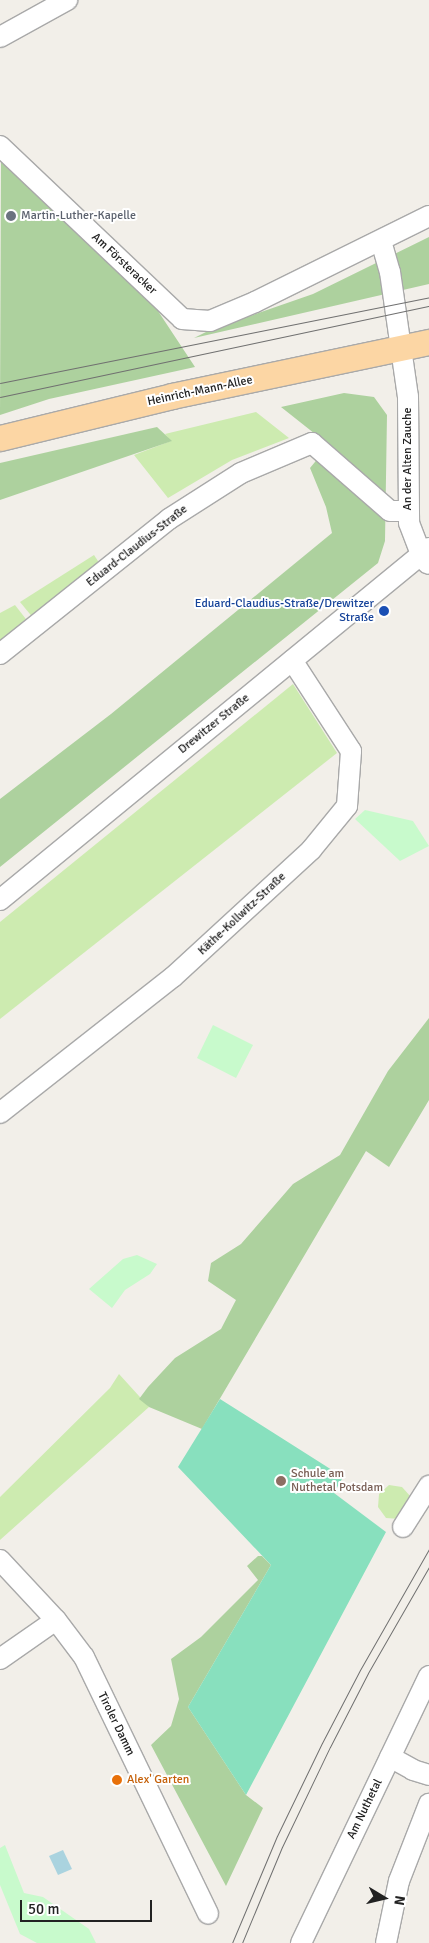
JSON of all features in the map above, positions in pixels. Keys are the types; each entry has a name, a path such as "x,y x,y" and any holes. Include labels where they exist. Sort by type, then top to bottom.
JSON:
{"main road":[{"name":"Heinrich-Mann-Allee","path":"0,438 172,396 429,342"}],"street":[{"path":"0,37 67,0"},
{"name":"Am Försteracker","path":"0,146 182,319 210,321 255,302 381,240"},
{"path":"401,348 390,272 381,240 429,216"},
{"name":"An der Alten Zauche","path":"401,348 408,398 408,523 426,556"},
{"name":"Eduard-Claudius-Straße","path":"0,654 169,519 241,473 312,443 390,511 407,511"},
{"name":"Drewitzer Straße","path":"0,900 292,660 426,556"},
{"name":"Käthe-Kollwitz-Straße","path":"0,1113 174,977 311,850 347,806 351,751 292,660"},
{"path":"403,1527 429,1486"},
{"name":"Tiroler Damm","path":"0,1560 56,1620 84,1657 208,1914"},
{"path":"0,1659 56,1620"},
{"name":"Am Nuthetal","path":"301,1943 429,1676"},
{"path":"390,1757 413,1770 429,1775"},
{"path":"386,1943 399,1882 429,1804"}],"green space":[{"path":"1,161 156,308 195,367 49,399 0,415"},
{"path":"429,237 429,284 194,338 210,330 313,294"},
{"path":"344,393 374,397 387,415 385,541 378,563 0,867 0,799 111,714 332,533 326,507 310,468 329,445 281,407"},
{"path":"256,412 289,438 232,460 168,498 134,455 171,441 165,434"},
{"path":"157,427 172,441 0,500 0,463"},
{"path":"94,555 100,564 34,619 20,602"},
{"path":"15,605 29,623 0,645 0,613"},
{"path":"293,684 337,753 0,1019 0,922"},
{"path":"365,810 413,821 429,846 400,861 355,819"},
{"path":"429,1018 429,1100 389,1167 366,1151 202,1429 149,1407 139,1399 148,1387 175,1358 221,1329 236,1300 208,1281 211,1263 241,1244 293,1184 340,1155 388,1071"},
{"path":"213,1025 253,1045 236,1078 197,1058"},
{"path":"137,1255 157,1264 150,1274 125,1290 112,1308 89,1289 123,1259"},
{"path":"119,1374 149,1407 0,1540 0,1497 110,1388"},
{"path":"220,1399 343,1477 334,1493 386,1532 246,1795 188,1707 271,1565 178,1467"},
{"path":"389,1485 402,1487 411,1497 400,1519 386,1518 378,1507 379,1494"},
{"path":"258,1556 262,1556 271,1565 188,1707 246,1795 263,1808 226,1886 151,1745 171,1726 179,1699 171,1659 201,1637 258,1580 247,1566"},
{"path":"5,1845 24,1893 43,1897 89,1929 96,1943 37,1943 20,1934 0,1885 0,1848"}],"water":[{"path":"63,1850 72,1869 58,1875 49,1856"}],"tram line":[{"path":"0,383 429,297"},
{"path":"0,397 429,306"},
{"path":"232,1943 277,1836 322,1743 360,1670 429,1549"},
{"path":"242,1943 282,1847 330,1747 368,1673 429,1567"}],"place":[{"name":"Martin-Luther-Kapelle","path":"11,216"},
{"name":"Eduard-Claudius-Straße/Drewitzer Straße","path":"384,611"},
{"name":"Schule am Nuthetal Potsdam","path":"281,1481"},
{"name":"Alex' Garten","path":"117,1780"}]}
